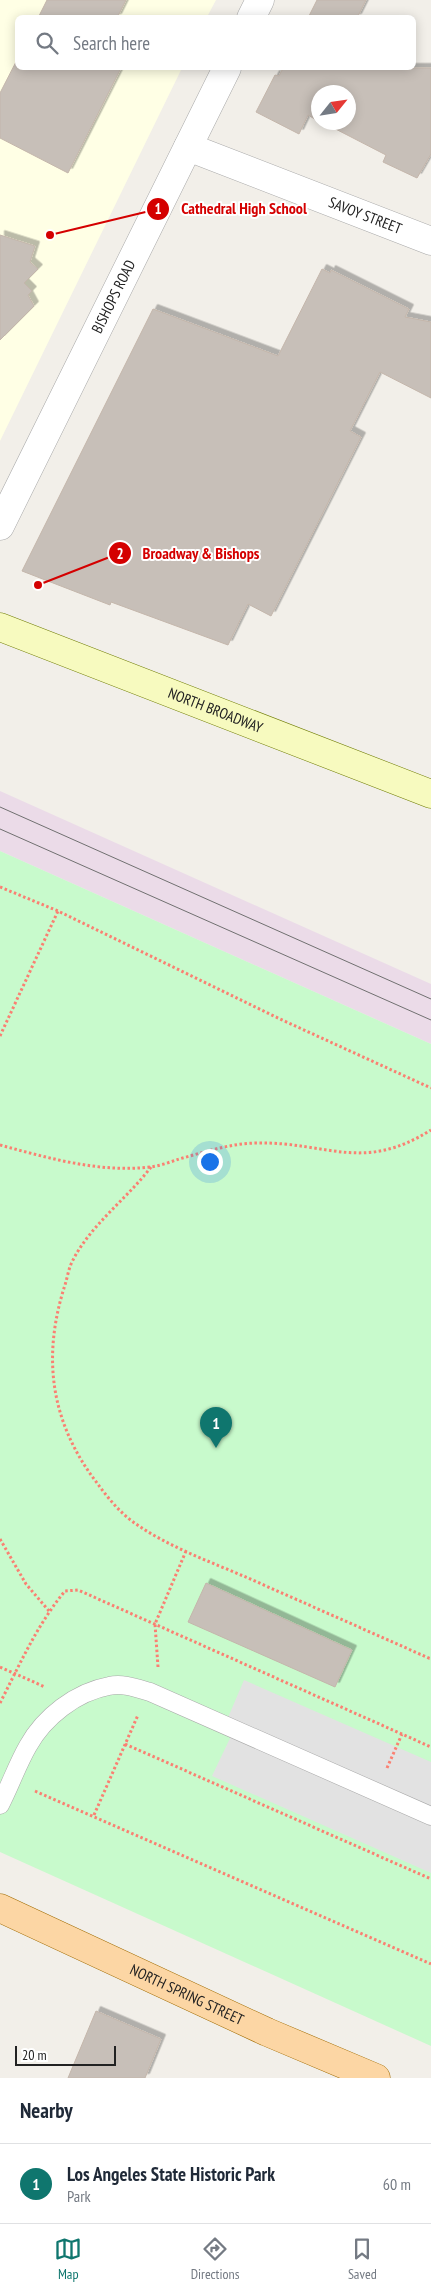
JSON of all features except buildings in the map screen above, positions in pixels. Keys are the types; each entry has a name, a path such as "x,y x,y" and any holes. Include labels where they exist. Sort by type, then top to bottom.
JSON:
{"main road":[{"name":"NORTH BROADWAY","path":"0,628 431,794"},
{"name":"NORTH SPRING STREET","path":"0,1908 267,2032 376,2078"}],"street":[{"path":"253,15 260,0"},
{"name":"BISHOPS ROAD","path":"0,526 226,70"},
{"name":"SAVOY STREET","path":"188,147 431,241"}],"lane":[{"path":"0,1805 28,1745 52,1716 67,1704 86,1693 110,1686 130,1686 150,1692 431,1816"}],"path":[{"path":"0,887 58,911 280,1019 431,1088"},
{"path":"0,1036 58,911"},
{"path":"0,1145 79,1164 152,1167 215,1148 257,1143 307,1147 339,1153 375,1153 397,1148 431,1130"},
{"path":"152,1167 97,1227 72,1262 57,1309 52,1351 56,1395 65,1431 87,1470 109,1499 135,1524 186,1551 431,1659"},
{"path":"0,1539 26,1584 49,1610"},
{"path":"159,1673 155,1624 186,1551"},
{"path":"0,1703 49,1610 65,1591 78,1590 431,1747"},
{"path":"0,1667 51,1690 67,1704"},
{"path":"94,1815 140,1712"},
{"path":"384,1774 402,1734"},
{"path":"125,1744 431,1879"},
{"path":"31,1789 431,1964"}],"shaded area":[{"path":"0,0 216,0 208,15 15,15 15,70 181,70 0,441"},
{"path":"0,791 431,984 431,1044 0,851"},
{"path":"244,1680 431,1762 431,1873 212,1776 233,1732 224,1727"}],"green space":[{"path":"0,851 431,1044 431,2046 0,1852"}],"tram line":[{"path":"0,807 431,999"},
{"path":"0,829 431,1020"}],"place":[{"name":"Cathedral High School","path":"50,235"},
{"name":"Broadway & Bishops","path":"38,585"},
{"name":"Los Angeles State Historic Park","path":"216,1448"}]}
